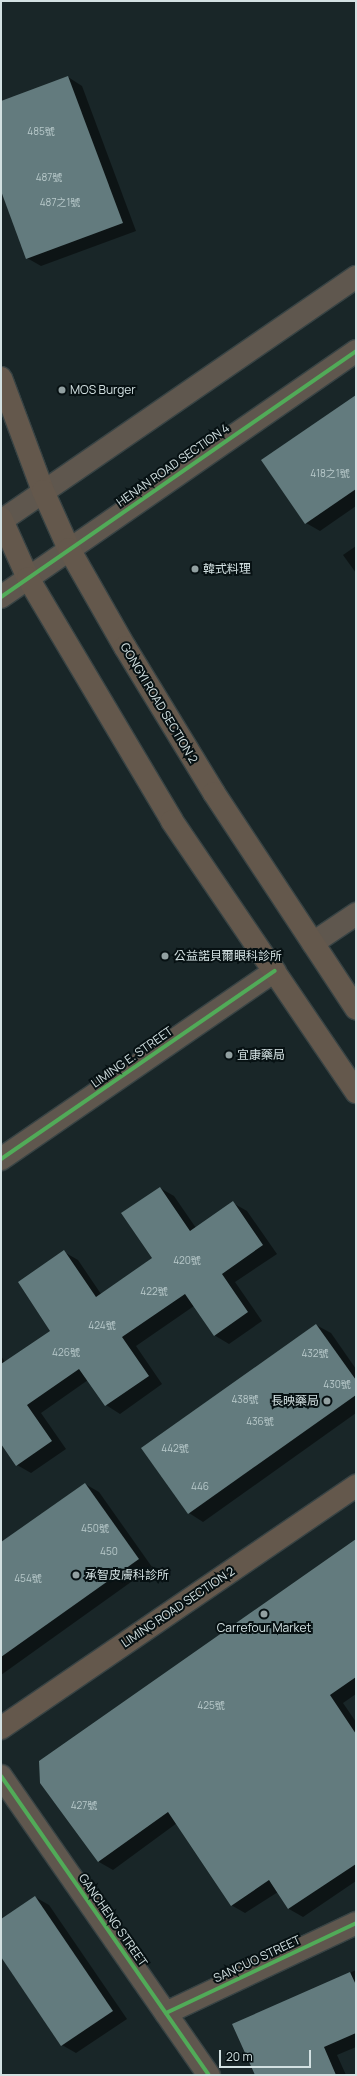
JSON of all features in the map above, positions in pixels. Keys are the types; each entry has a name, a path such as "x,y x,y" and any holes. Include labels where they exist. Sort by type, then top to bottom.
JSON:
{"main road":[{"name":"GONGYI ROAD SECTION 2","path":"1,378 44,491 69,549 125,647 214,793 356,1008"},
{"path":"1,520 28,578 172,821 356,1092"},
{"name":"LIMING ROAD SECTION 2","path":"1,1728 356,1486"}],"street":[{"path":"1,520 356,277"},
{"name":"HENAN ROAD SECTION 4","path":"1,597 356,351"},
{"path":"313,943 356,914"},
{"name":"LIMING E. STREET","path":"1,1159 275,971"},
{"name":"GANCHENG STREET","path":"1,1776 209,2075"},
{"name":"SANCUO STREET","path":"166,2013 356,1923"}],"building":[{"path":"68,76 123,223 26,259 1,191 1,101"},
{"path":"356,395 356,489 305,524 261,460"},
{"path":"160,1187 190,1231 233,1201 263,1245 222,1274 248,1312 214,1336 185,1294 122,1337 149,1376 105,1406 79,1369 27,1405 52,1441 16,1466 1,1444 1,1364 50,1331 18,1282 64,1250 96,1297 152,1258 121,1213"},
{"path":"316,1324 356,1380 356,1395 188,1514 141,1448"},
{"path":"85,1483 139,1559 1,1657 1,1542"},
{"path":"356,1539 356,1677 330,1695 356,1734 356,1864 288,1909 269,1880 231,1906 168,1812 98,1862 40,1783 39,1761"},
{"path":"35,1896 113,2011 61,2046 1,1957 1,1919"},
{"path":"350,1972 356,1985 356,2033 324,2047 336,2075 255,2075 232,2024"}],"cycle path":[{"path":"1,597 356,351"},
{"path":"1,1159 275,971"},
{"path":"1,1776 209,2075"},
{"path":"166,2013 356,1923"}],"place":[{"name":"MOS Burger","path":"62,390"},
{"name":"韓式料理","path":"195,569"},
{"name":"公益諾貝爾眼科診所","path":"165,956"},
{"name":"宜康藥局","path":"229,1055"},
{"name":"長映藥局","path":"327,1401"},
{"name":"承智皮膚科診所","path":"76,1575"},
{"name":"Carrefour Market","path":"264,1614"}]}
